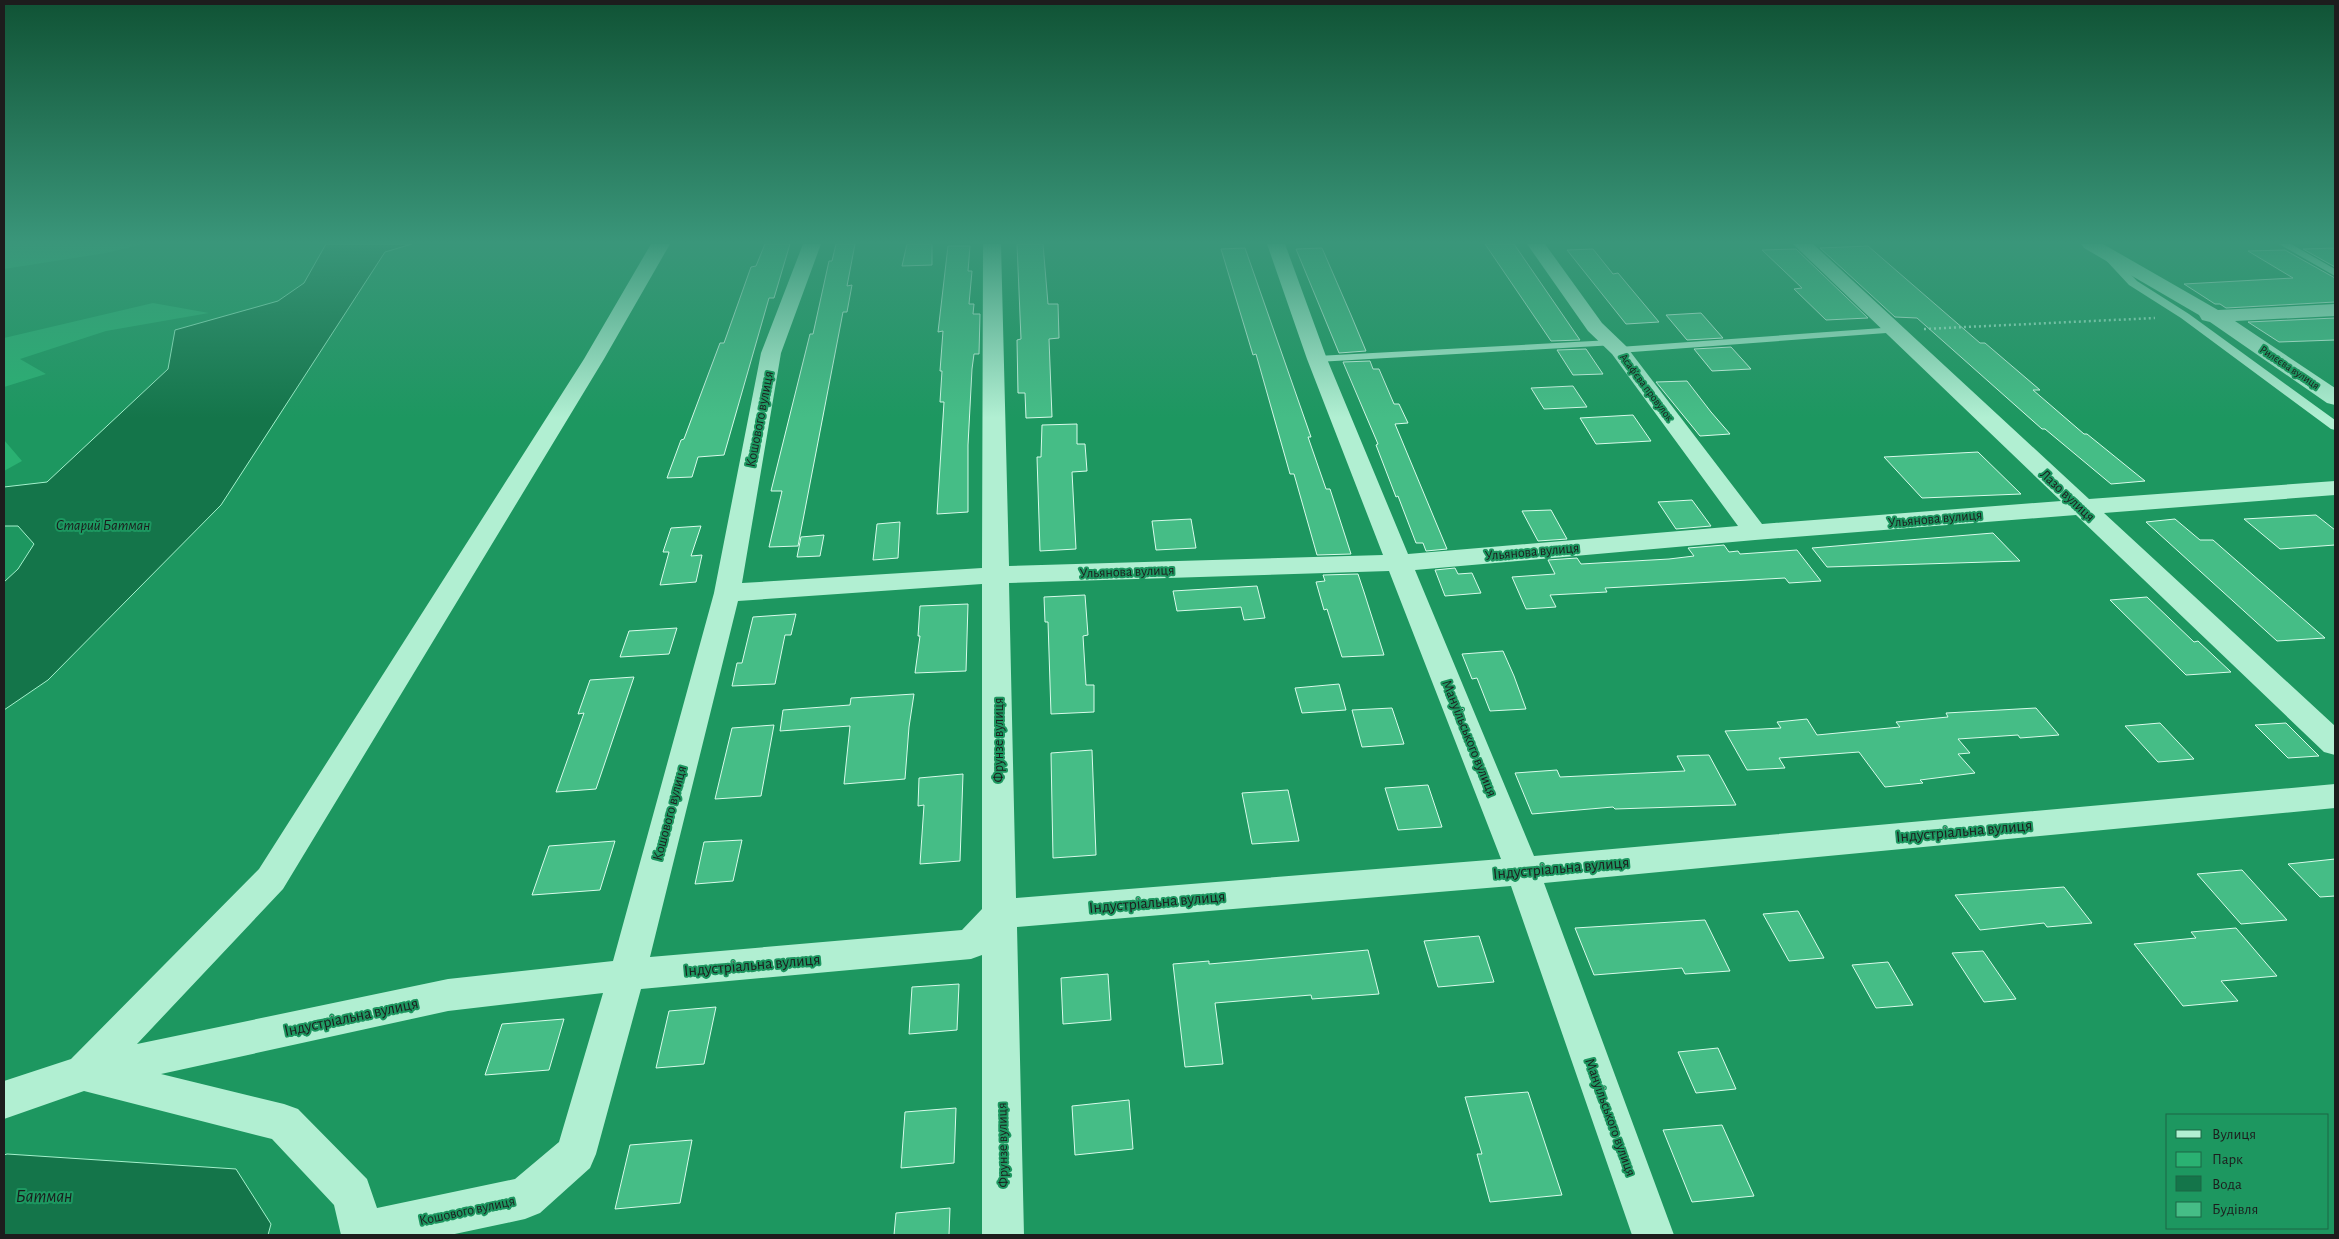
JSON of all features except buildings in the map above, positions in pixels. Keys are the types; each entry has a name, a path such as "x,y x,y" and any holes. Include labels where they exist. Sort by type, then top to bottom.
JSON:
{"street":[{"path":"84,1073 271,880 594,359 626,302"},
{"name":"Кошового вулиця","path":"84,1073 284,1123 352,1194 361,1234 525,1198 576,1154 627,975 727,593 771,353 790,302"},
{"name":"Фрунзе вулиця","path":"992,302 992,395 997,575 1003,1235"},
{"name":"Мануільського вулиця","path":"1297,302 1318,359 1523,871 1653,1235"},
{"name":"Асаф’єва провулок","path":"1577,302 1595,327 1615,346 1755,532"},
{"name":"Лазо вулиця","path":"1865,302 2335,744"},
{"name":"Рилєєва вулиця","path":"2188,302 2213,316 2335,398"},
{"path":"2185,316 2335,310"},
{"name":"Ульянова вулиця","path":"727,593 997,575 1400,563 1755,532 2335,488"},
{"name":"Індустріальна вулиця","path":"4,1100 84,1073 448,995 627,975 972,944 999,914 1523,871 2335,796"}],"lane":[{"path":"2163,302 2185,316 2335,426"},
{"path":"1318,359 1615,346 1896,330"}],"path":[{"path":"1896,330 2185,316"}],"green space":[{"path":"153,303 209,313 106,331 20,359 46,374 4,387 4,338"},
{"path":"4,440 22,461 4,471"}],"water":[{"name":"Старий Батман","path":"275,302 353,302 221,505 48,680 4,710 4,582 18,569 34,544 18,526 4,526 4,487 47,482 168,369 175,330"},
{"name":"Батман","path":"4,1155 236,1169 271,1224 268,1235 4,1235"}]}
